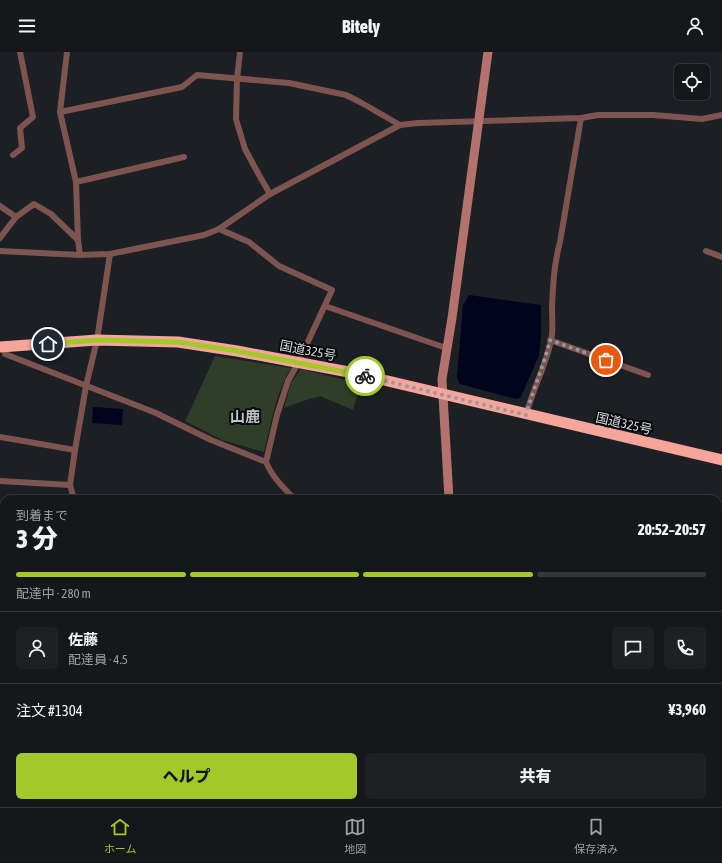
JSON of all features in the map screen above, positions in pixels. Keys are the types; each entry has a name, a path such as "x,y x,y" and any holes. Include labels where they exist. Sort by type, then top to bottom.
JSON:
{"highway":[{"name":"国道325号","path":"2,347 97,340 178,342 237,351 354,373 442,393 526,415 722,460"}],"street":[{"path":"13,155 22,148 20,128 33,117 20,52"},
{"path":"67,52 60,112 76,182 80,255"},
{"path":"240,52 237,79 236,119 245,149 270,194"},
{"path":"449,495 442,379 480,122 488,52"},
{"path":"60,112 182,88 197,75 289,83 346,96 360,102 400,125"},
{"path":"0,251 80,255 110,254 204,235 219,230 270,194 400,125 418,123 581,118 598,115 652,115 702,119 722,115"},
{"path":"526,415 530,399 546,358 550,340 556,257 560,242 581,118"},
{"path":"76,182 184,157"},
{"path":"0,238 16,217 34,204 51,214 78,240"},
{"path":"0,206 16,217"},
{"path":"219,230 249,242 279,266 332,290 288,381 277,415 266,462 269,469 284,489 291,495"},
{"path":"706,251 722,258"},
{"path":"73,495 70,485 75,450 86,386 97,340 110,254"},
{"path":"325,306 446,348"},
{"path":"550,340 648,375"},
{"path":"2,347 5,354 156,413 211,440 266,462"},
{"path":"0,437 75,450"},
{"path":"0,481 70,485"}],"green space":[{"path":"215,356 291,368 281,387 264,452 222,440 185,421"},
{"path":"301,369 361,384 353,410 320,396 284,408 291,383"}],"water":[{"path":"469,295 541,305 541,336 539,355 521,397 516,399 460,384 457,378 463,305"},
{"path":"93,407 123,409 122,425 92,423"}],"way so far":[{"path":"365,376 442,393 526,415 530,399 546,358 550,340 606,360"}],"district":[{"name":"山鹿","path":"245,417"}],"route":[{"path":"48,344 97,340 178,342 237,351 365,376"}]}
